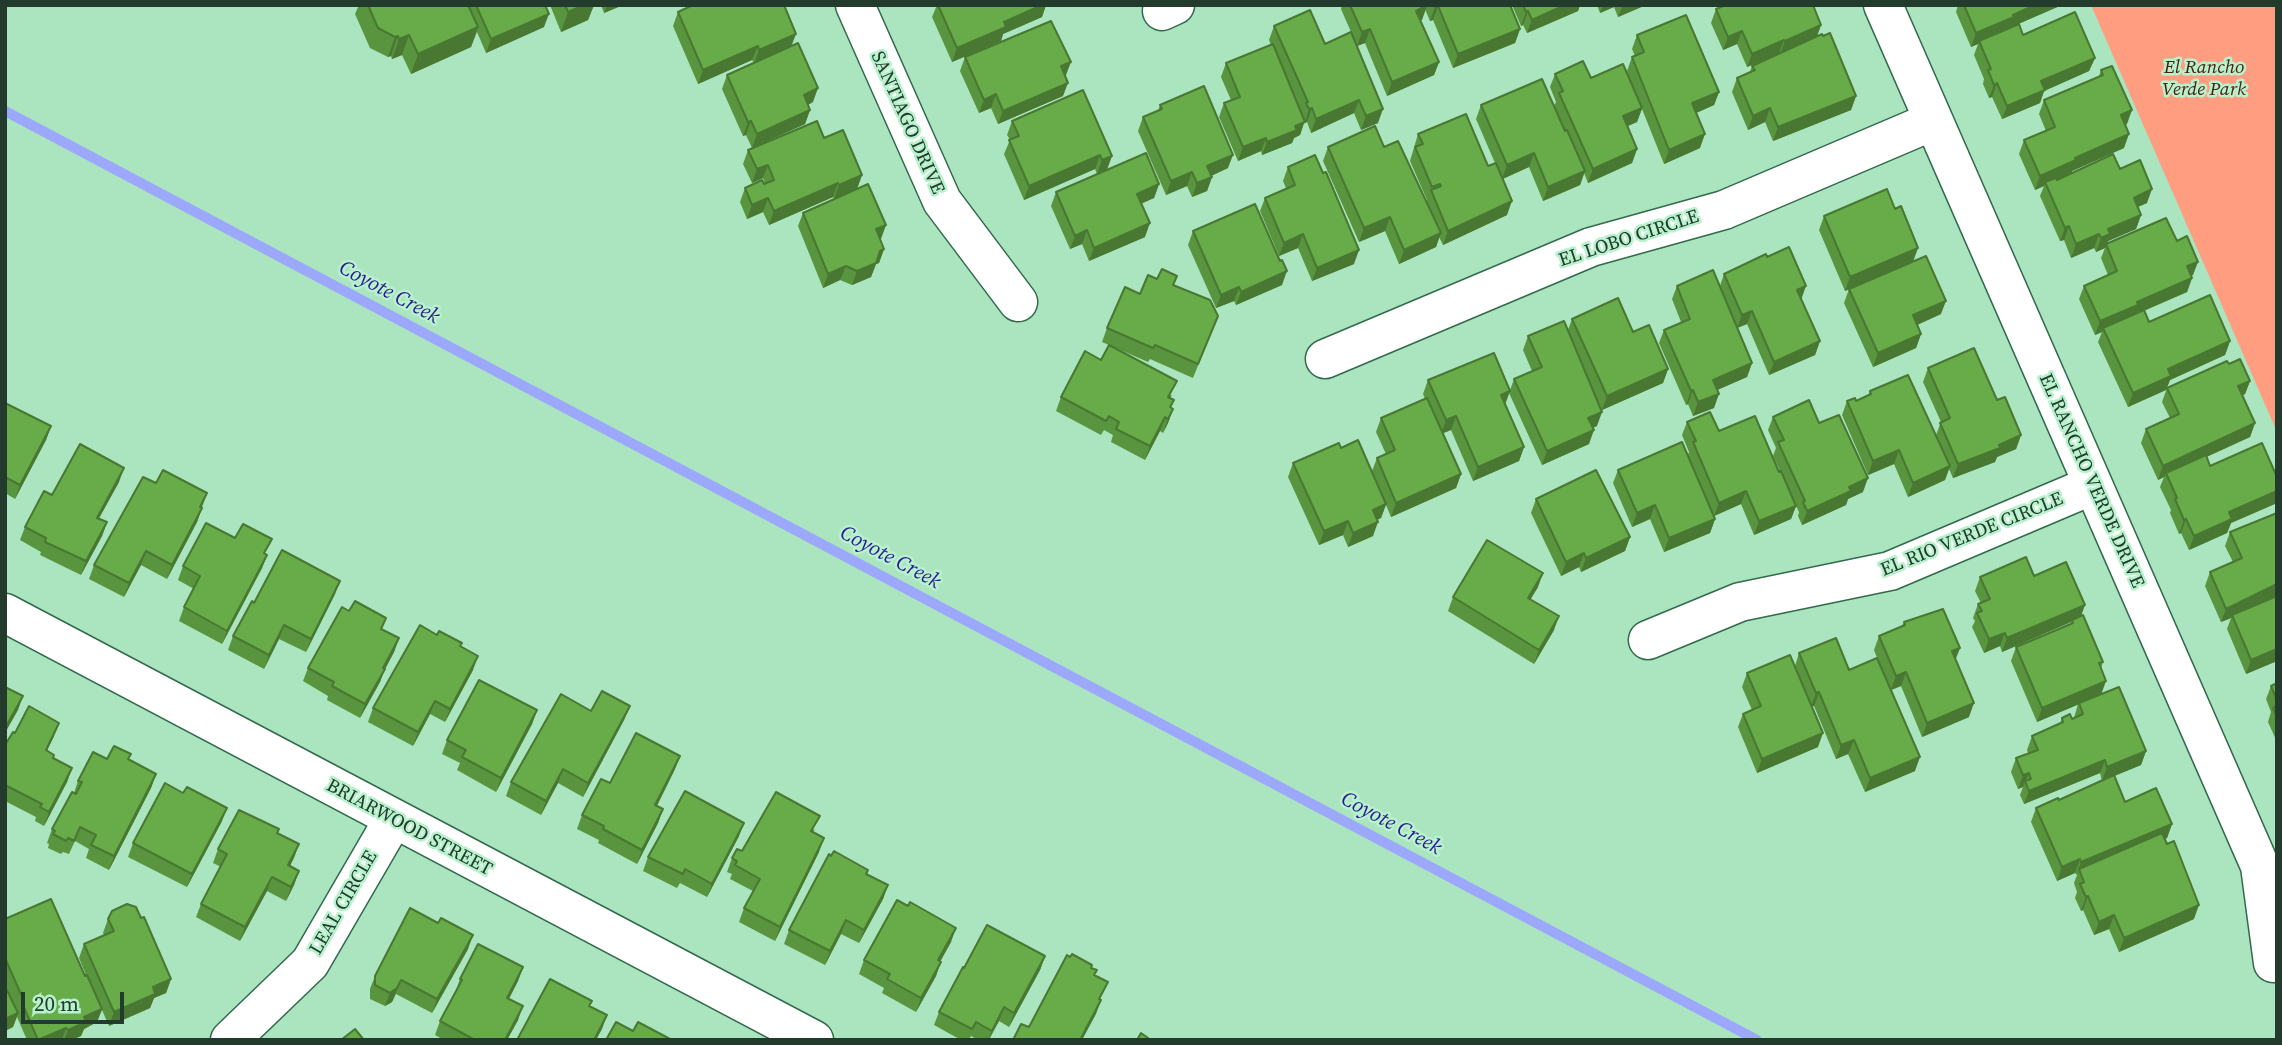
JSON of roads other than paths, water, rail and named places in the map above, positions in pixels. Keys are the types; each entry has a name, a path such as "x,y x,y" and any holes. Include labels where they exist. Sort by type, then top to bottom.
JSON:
{"street":[{"name":"SANTIAGO DRIVE","path":"855,5 942,201 1018,302"},
{"name":"EL RANCHO VERDE DRIVE","path":"1883,5 2260,866 2273,963"},
{"name":"EL LOBO CIRCLE","path":"1325,359 1591,247 1724,209 1933,121"},
{"name":"EL RIO VERDE CIRCLE","path":"1648,639 1740,602 1890,571 2093,485"},
{"name":"BRIARWOOD STREET","path":"5,613 814,1040"},
{"name":"LEAL CIRCLE","path":"230,1040 310,963 393,820"}],"waterway":[{"name":"Coyote Creek","path":"5,111 1757,1040"}],"park label":[{"name":"El Rancho Verde Park","path":"2204,79"}]}
